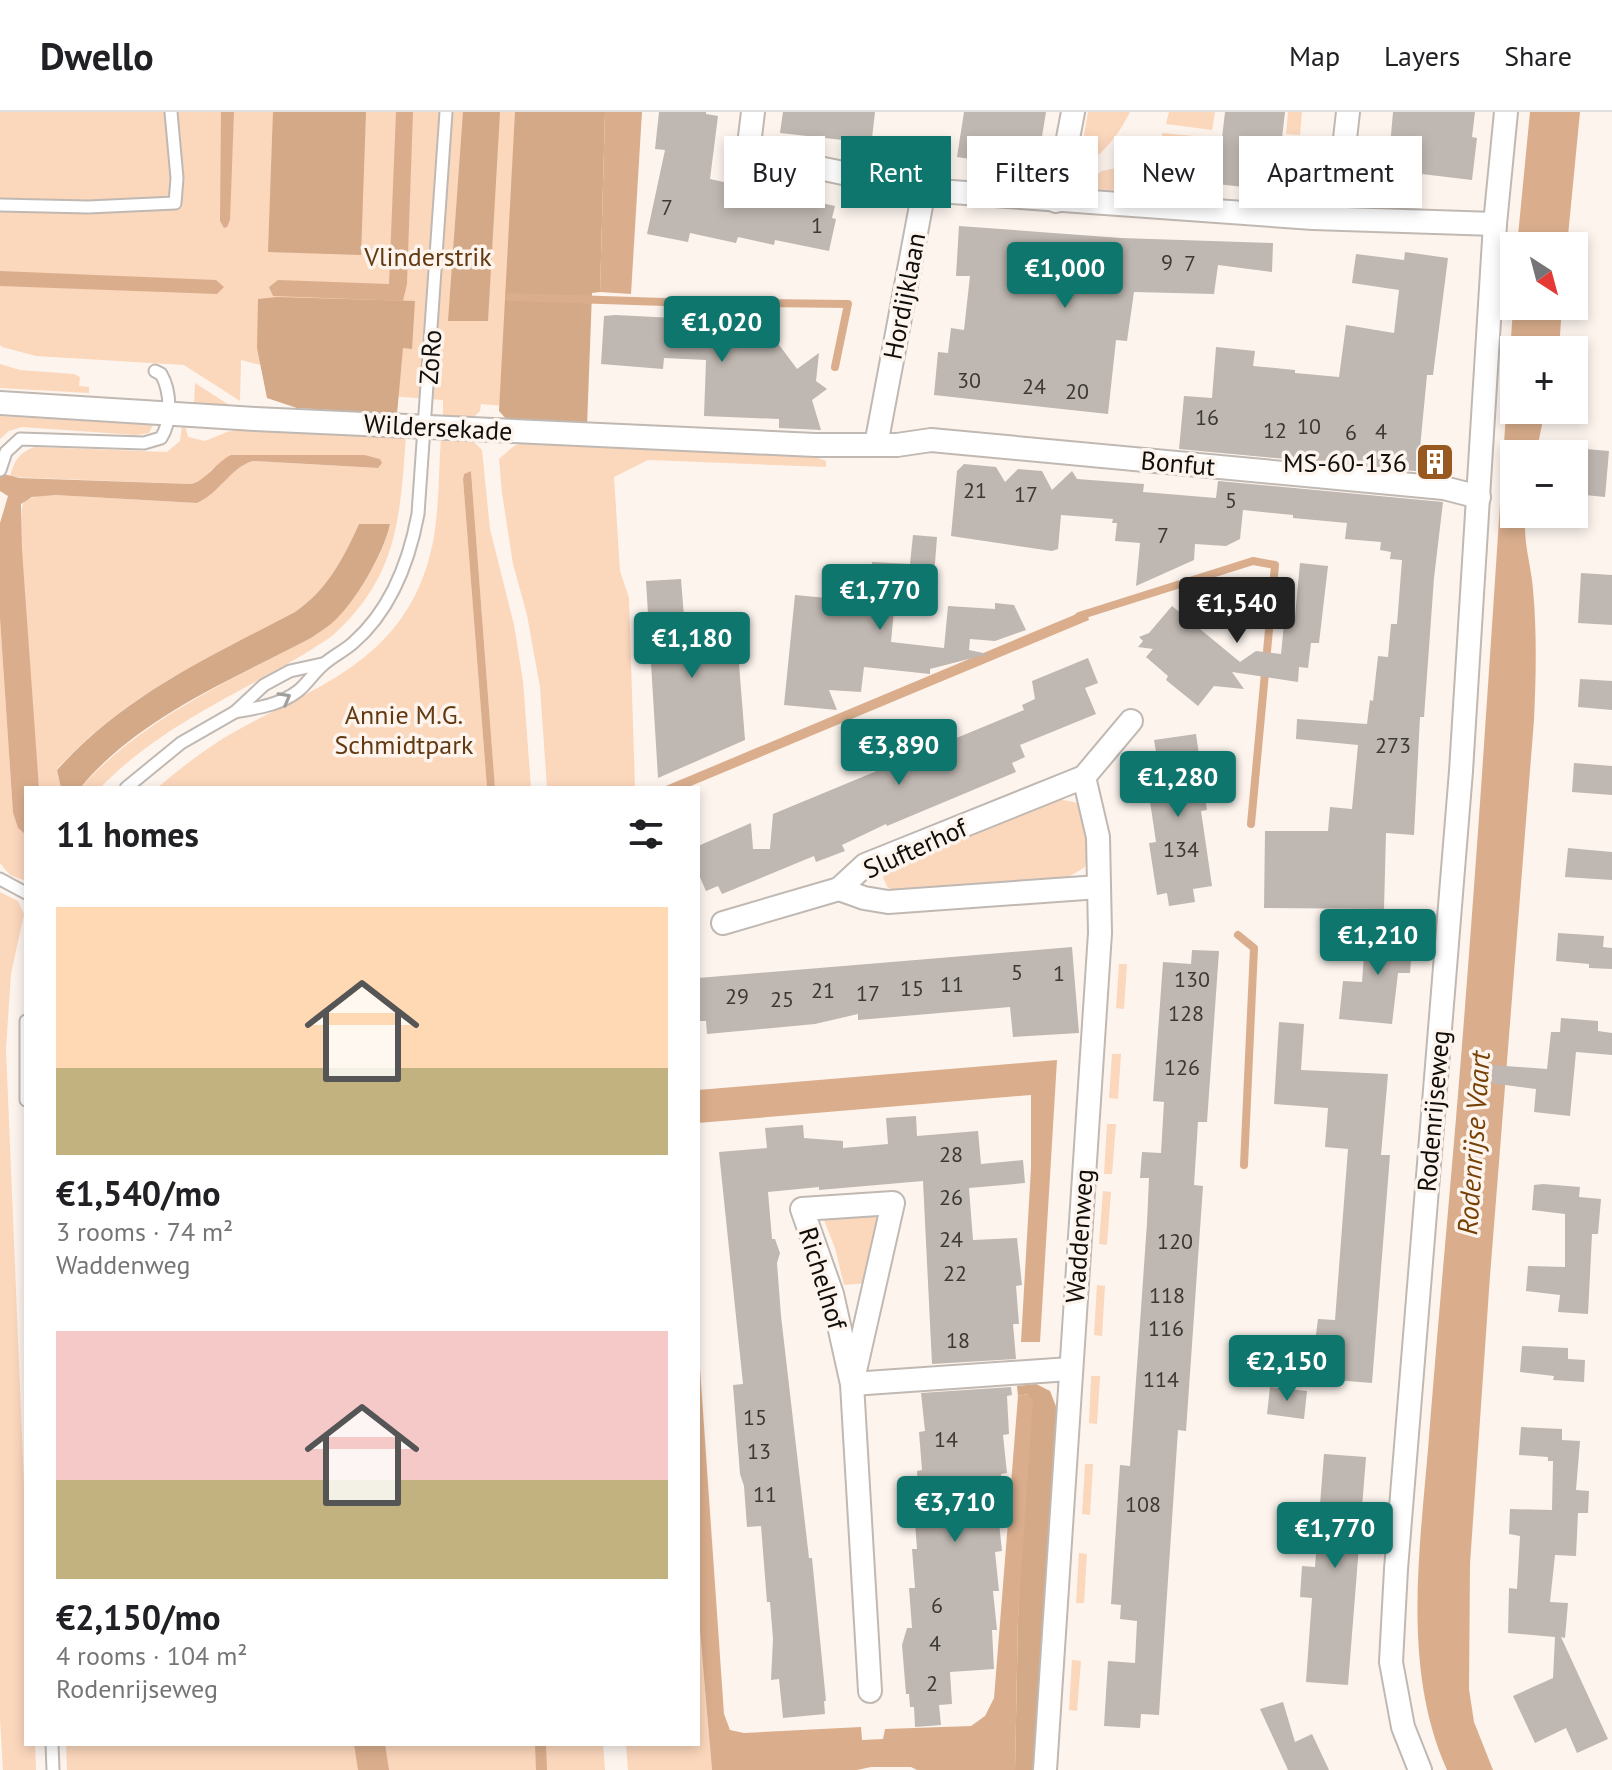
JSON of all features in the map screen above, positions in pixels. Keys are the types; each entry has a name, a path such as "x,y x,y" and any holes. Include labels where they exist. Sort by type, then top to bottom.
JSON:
{"street":[{"path":"753,112 748,153 841,173"},
{"path":"1068,136 1073,112"},
{"path":"1336,218 1348,112"},
{"name":"Rodenrijseweg","path":"1420,1770 1403,1727 1391,1662 1461,771 1495,224 1506,112"},
{"path":"1098,204 1495,224"},
{"name":"Hordijklaan","path":"876,445 921,208"},
{"name":"Wildersekade","path":"0,403 815,445 876,445"},
{"name":"Bonfut","path":"876,445 931,440 1444,488 1479,497"},
{"path":"1084,777 1131,721"},
{"name":"Waddenweg","path":"1045,1770 1100,933 1098,837 1084,777"},
{"name":"Slufterhof","path":"723,923 839,889 865,865 1084,777"},
{"name":"Slufterhof","path":"839,889 888,902 1099,887"},
{"name":"Richelhof","path":"852,1384 893,1203 802,1209 832,1294 852,1384 870,1691"},
{"path":"852,1384 1070,1369"}],"lane":[{"path":"0,205 88,207 175,203 177,178 171,112"},
{"name":"ZoRo","path":"235,712 274,704 298,691 324,664 364,633 404,571 418,514 446,112"},
{"path":"1,465 11,446 20,439 156,441 164,433 167,386 161,374 155,371"},
{"name":"ZoRo","path":"128,786 181,743 235,712 264,685 290,671 324,664"},
{"path":"0,879 24,892"},
{"path":"52,1746 53,1770"}],"green space":[{"name":"Vlinderstrik","path":"0,112 578,112 564,411 481,404 480,411 473,418 443,417 443,400 376,395 241,360 240,401 184,365 36,356 2,347"},
{"path":"1088,112 1130,112 1120,130 1098,154 1098,136 1084,136"},
{"path":"1169,112 1215,112 1212,130 1166,124"},
{"path":"1288,112 1302,112 1300,135 1286,134"},
{"path":"1162,133 1194,136 1162,136"},
{"path":"1114,168 1114,190 1098,189 1098,174"},
{"path":"0,364 20,370 74,374 80,377 79,386 89,387 89,393 0,388"},
{"path":"195,383 229,405 194,403"},
{"path":"0,416 153,425 149,433 136,435 22,427 9,431 0,439"},
{"path":"182,426 185,426 188,437 205,441 244,429 406,436 397,520 383,568 354,614 332,636 155,741 102,786 82,786 105,763 160,721 311,638 337,616 370,572 390,524 359,524 333,573 306,603 139,699 111,719 57,769 61,786 39,786 24,589 24,501 40,495 55,495 197,503 238,469 253,461 377,468 380,459 365,455 231,455 206,477 191,484 10,477 18,458 34,447 167,452 180,441"},
{"name":"Annie M.G. Schmidtpark","path":"441,437 471,439 482,450 490,529 514,625 523,681 531,786 495,786 471,471 464,474 463,479 487,786 160,786 225,737 326,683 377,646 398,622 416,594 433,544"},
{"path":"524,442 807,454 826,461 826,467 648,460 614,477 620,571 629,598 635,786 547,786 540,687 527,615 513,564 502,493 499,459"},
{"path":"0,619 13,813 18,828 24,833 24,880 10,875 0,863"},
{"path":"1054,798 1078,803 1088,849 1085,867 1067,878 904,892 888,888 883,878 886,870"},
{"path":"0,892 18,901 24,914 11,974 6,1049 24,1485 24,1746 35,1746 36,1770 3,1770 0,1719"},
{"path":"1119,964 1127,964 1124,1009 1116,1008"},
{"path":"1112,1054 1121,1054 1118,1099 1109,1098"},
{"path":"1107,1124 1116,1124 1112,1174 1104,1174"},
{"path":"1103,1191 1111,1192 1107,1245 1099,1244"},
{"path":"880,1211 867,1283 844,1285 835,1248 822,1215"},
{"path":"1097,1285 1105,1286 1102,1336 1094,1335"},
{"path":"1091,1376 1100,1376 1097,1424 1089,1423"},
{"path":"1085,1464 1093,1464 1090,1515 1082,1514"},
{"path":"1079,1553 1087,1554 1084,1603 1076,1603"},
{"path":"700,1631 712,1770 628,1770 626,1746 700,1746"},
{"path":"1072,1660 1081,1661 1077,1711 1069,1710"},
{"path":"66,1746 603,1746 605,1770 67,1770"}],"shaded area":[{"path":"273,112 366,112 361,255 268,252"},
{"path":"463,112 500,112 488,321 448,321"},
{"path":"515,112 605,112 600,292 592,293 587,426 508,421 499,411"},
{"path":"258,299 415,301 412,349 403,348 397,414 297,408 267,398 257,348"},
{"path":"359,524 390,524 382,549 367,577 332,623 311,638 218,685 158,720 104,763 82,786 61,786 57,770 83,743 168,680 295,612 316,594 347,549"},
{"path":"1036,1384 1050,1391 1057,1409 1033,1770 1015,1770 1028,1394 1018,1396 1017,1386"}],"water":[{"path":"221,112 234,112 230,220 224,228 220,221"},
{"path":"396,112 413,112 407,284 403,301 273,296 269,287 278,280 389,284"},
{"path":"605,112 642,112 631,294 600,292"},
{"path":"1530,112 1580,112 1568,232 1518,232"},
{"path":"0,271 216,280 224,287 217,294 0,286"},
{"path":"1512,320 1561,320 1560,336 1511,336"},
{"path":"1505,424 1542,424 1539,440 1504,440"},
{"path":"231,455 365,455 380,459 382,463 378,468 253,461 238,469 197,503 55,495 32,497 21,504 39,786 24,786 24,833 18,828 13,813 0,619 0,523 8,496 0,491 0,473 19,478 191,484"},
{"path":"471,471 495,786 487,786 464,474"},
{"name":"Rodenrijse Vaart","path":"1500,505 1500,528 1525,528 1536,638 1535,704 1470,1564 1469,1689 1474,1722 1493,1770 1447,1770 1432,1729 1423,1687 1418,1643 1419,1555 1483,763"},
{"path":"1086,610 1089,620 691,786 666,786"},
{"path":"1057,1060 1040,1342 1021,1342 1031,1167 1031,1095 700,1123 700,1090"},
{"path":"700,1368 724,1714 730,1730 744,1733 861,1727 862,1740 883,1739 885,1729 971,1726 985,1716 994,1698 1018,1396 1028,1394 1033,1400 1018,1619 1015,1770 871,1767 857,1770 712,1770 700,1631"},
{"path":"354,1746 385,1746 389,1770 358,1770"},
{"path":"535,1746 546,1746 547,1770 536,1770"}],"building":[{"path":"659,112 706,112 718,116 710,179 724,182 724,208 835,206 832,218 836,219 829,251 775,240 774,245 738,237 736,243 690,233 688,242 647,234 665,150 655,149"},
{"path":"783,112 875,112 872,136 841,136 841,140 780,133"},
{"path":"964,112 1046,112 1042,136 967,136 967,159 957,157"},
{"path":"1225,112 1285,112 1282,136 1239,136 1239,186 1223,185"},
{"path":"1393,112 1475,112 1472,137 1477,138 1472,180 1422,174 1422,136 1391,136"},
{"path":"959,226 1121,238 1273,243 1272,272 1218,265 1214,294 1134,292 1127,341 1116,340 1108,414 934,395 938,352 948,353 951,328 964,330 970,276 956,276"},
{"path":"1405,252 1448,258 1433,375 1427,375 1420,448 1449,451 1447,474 1179,449 1184,396 1212,398 1216,347 1255,351 1253,366 1339,377 1346,325 1394,333 1399,290 1352,283 1356,254 1404,260"},
{"path":"604,316 760,319 797,369 819,353 816,381 827,389 812,400 821,430 779,428 779,419 704,416 706,360 664,358 663,369 601,364"},
{"path":"1588,449 1609,451 1605,497 1588,495"},
{"path":"964,464 996,467 1005,482 1018,469 1042,471 1052,490 1072,471 1077,479 1144,484 1143,492 1216,498 1218,481 1443,502 1424,717 1420,717 1414,835 1386,833 1384,909 1264,908 1265,831 1328,831 1330,807 1352,809 1358,745 1296,739 1297,719 1367,724 1378,656 1388,657 1391,624 1397,624 1402,560 1390,559 1391,552 1380,550 1381,542 1345,539 1347,523 1243,510 1240,539 1226,546 1195,544 1194,560 1136,586 1140,543 1115,541 1117,523 1112,523 1113,519 1061,515 1058,549 1052,551 951,536 957,471"},
{"path":"913,535 937,537 932,602 895,599 891,642 944,648 948,606 995,609 995,603 1014,605 1026,630 995,641 970,639 969,650 988,654 930,669 930,674 864,667 861,692 829,690 837,710 784,705 795,595 869,602 872,562 910,564"},
{"path":"1300,563 1328,566 1319,643 1311,643 1308,668 1299,667 1298,682 1232,672 1244,689 1214,686 1198,706 1166,680 1168,676 1146,657 1153,649 1138,647 1143,641 1139,637 1149,633 1172,606 1240,662 1256,651 1281,654 1285,614 1295,616"},
{"path":"1581,573 1612,575 1612,625 1578,623"},
{"path":"681,579 684,617 735,613 745,740 658,778 646,581"},
{"path":"1088,658 1098,683 1085,688 1096,714 1020,745 1025,757 1012,763 1016,772 886,824 842,845 845,851 816,862 814,856 722,894 718,886 706,891 700,878 700,845 751,823 753,849 770,849 773,814 1024,710 1022,705 1035,699 1032,681"},
{"path":"1580,679 1612,681 1612,710 1578,707"},
{"path":"1196,734 1207,810 1201,811 1212,886 1193,889 1195,902 1169,906 1167,893 1157,895 1149,843 1156,842 1143,754 1156,752 1154,740"},
{"path":"1574,763 1612,766 1612,795 1572,792"},
{"path":"1568,848 1612,852 1612,880 1565,877"},
{"path":"1366,928 1413,931 1410,973 1398,973 1392,1024 1339,1019 1343,981 1362,982"},
{"path":"1558,933 1604,936 1603,947 1612,948 1612,969 1556,961"},
{"path":"1072,947 1079,1033 1013,1037 1010,1007 858,1020 858,1014 815,1024 707,1034 706,1021 700,1021 700,978"},
{"path":"1192,950 1219,951 1207,1122 1198,1122 1194,1185 1203,1186 1186,1431 1178,1430 1159,1715 1141,1714 1140,1728 1104,1726 1108,1661 1135,1663 1137,1621 1120,1619 1121,1605 1111,1604 1120,1465 1130,1466 1147,1223 1149,1178 1140,1178 1142,1152 1161,1153 1164,1102 1153,1101 1163,962 1191,964"},
{"path":"1561,1018 1598,1021 1598,1031 1612,1033 1612,1055 1576,1052 1570,1116 1534,1112 1536,1089 1490,1083 1492,1065 1547,1069 1551,1032 1560,1032"},
{"path":"1279,1022 1304,1024 1301,1070 1388,1074 1381,1155 1390,1155 1372,1383 1322,1379 1325,1343 1315,1342 1318,1319 1335,1320 1348,1149 1325,1147 1328,1108 1274,1104"},
{"path":"916,1116 917,1136 978,1131 981,1164 1023,1160 1025,1183 969,1188 973,1240 1017,1238 1022,1285 1016,1286 1019,1324 1013,1324 1016,1359 932,1364 923,1181 768,1192 772,1239 775,1239 780,1253 777,1263 781,1316 809,1558 812,1558 826,1701 825,1714 783,1718 779,1679 771,1680 773,1639 761,1526 747,1527 740,1474 733,1385 743,1384 719,1152 767,1148 765,1128 803,1125 804,1138 843,1141 843,1148 888,1144 886,1118"},
{"path":"1534,1185 1580,1187 1579,1197 1601,1199 1598,1234 1592,1234 1588,1314 1558,1312 1560,1295 1526,1291 1528,1266 1565,1267 1565,1214 1532,1210"},
{"path":"1522,1346 1568,1348 1568,1359 1585,1360 1584,1382 1553,1380 1554,1376 1520,1372"},
{"path":"1011,1387 1012,1395 1007,1396 1009,1434 1003,1435 1007,1473 1001,1474 1004,1512 998,1513 1002,1551 995,1552 999,1591 993,1591 997,1630 992,1630 994,1669 950,1672 952,1704 939,1705 941,1725 915,1727 914,1707 910,1707 909,1694 906,1694 902,1645 907,1628 912,1628 909,1588 915,1588 912,1549 917,1549 914,1510 919,1510 917,1471 922,1470 919,1432 925,1431 921,1393"},
{"path":"1270,1387 1307,1391 1304,1419 1267,1414"},
{"path":"1521,1427 1562,1429 1562,1440 1580,1441 1576,1490 1589,1491 1588,1513 1578,1513 1576,1556 1555,1555 1550,1602 1568,1603 1565,1638 1561,1637 1608,1739 1577,1753 1566,1728 1535,1743 1513,1696 1553,1678 1555,1637 1508,1633 1509,1588 1517,1589 1520,1536 1509,1534 1510,1509 1552,1510 1553,1461 1548,1461 1548,1457 1519,1455"},
{"path":"1324,1454 1366,1457 1348,1685 1306,1682 1312,1598 1300,1597 1302,1566 1315,1567"},
{"path":"1283,1702 1295,1742 1312,1734 1329,1770 1288,1770 1260,1709"}],"waterway":[{"path":"509,297 848,304 835,367"},
{"path":"1079,616 1253,561 1275,565 1251,824"},
{"path":"1238,935 1254,948 1244,1165"}],"place":[{"name":"MS-60-136","path":"1435,462"}]}
